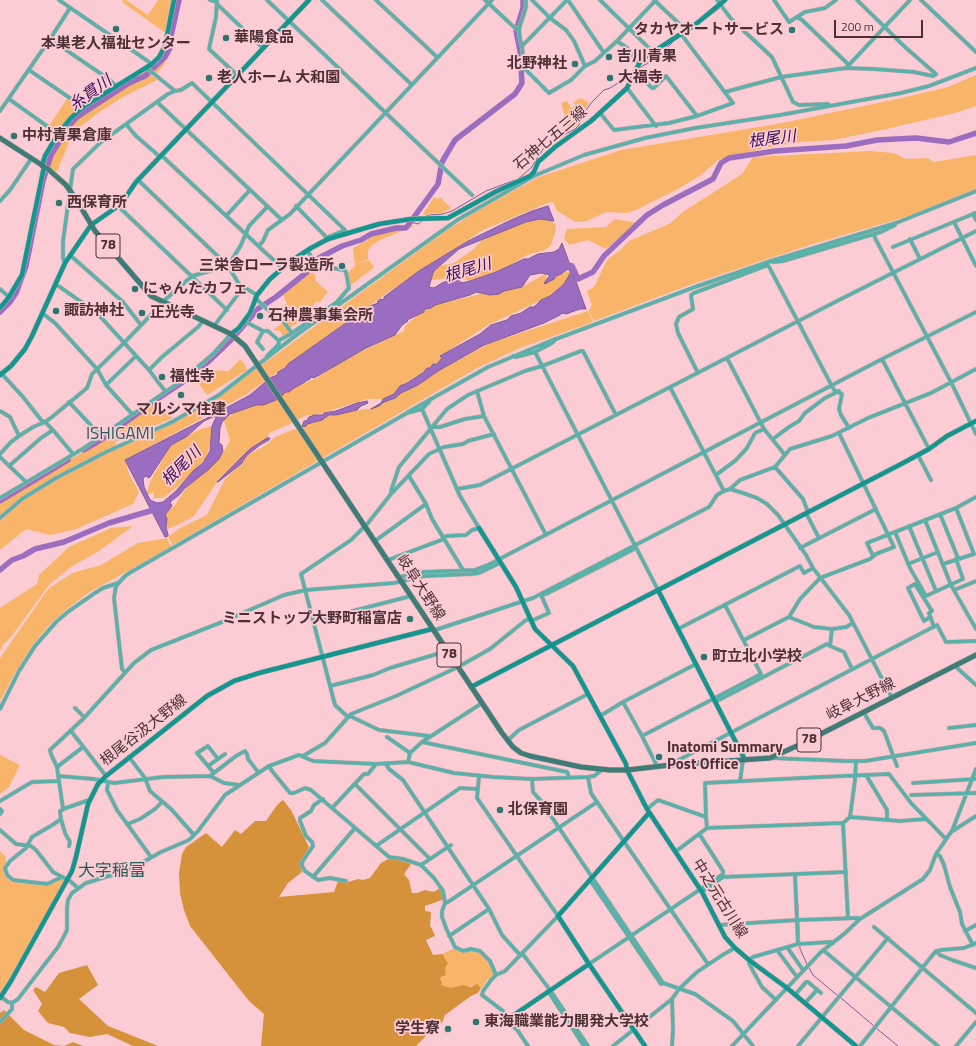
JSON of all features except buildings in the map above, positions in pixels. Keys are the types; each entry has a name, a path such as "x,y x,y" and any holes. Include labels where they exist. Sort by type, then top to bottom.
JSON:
{"main road":[{"name":"岐阜大野線","path":"0,138 56,176 70,191 91,225 151,296 233,336 245,346 507,741 521,753 580,767 627,770 657,766 770,758 785,752 976,655"}],"street":[{"path":"59,0 152,64"},
{"path":"0,308 9,297 22,275 45,156 58,134 83,107 116,86 147,69 159,57 165,46 174,0"},
{"path":"210,0 217,2 263,48"},
{"path":"267,0 472,195"},
{"path":"74,454 53,430 42,421 23,397 0,374 11,366 25,349 65,263 91,225 118,206 138,180 309,0"},
{"path":"322,0 412,84"},
{"path":"376,0 437,57"},
{"path":"485,0 490,2 517,28 522,46 524,68 549,93 571,80 585,66 595,61 617,41 655,0 686,30"},
{"path":"517,28 526,7 526,0"},
{"path":"532,0 550,18 566,30 574,41 585,66"},
{"path":"522,46 568,0 604,53"},
{"path":"600,0 653,52"},
{"path":"774,0 789,22 805,12 828,6 836,0"},
{"path":"725,92 781,77 846,68 914,72 933,76 936,74 906,48 857,0"},
{"path":"846,68 910,0"},
{"path":"922,0 976,52"},
{"path":"721,1 735,23 772,57 795,104 837,104"},
{"name":"石神七五三線","path":"233,336 246,322 256,296 270,279 282,268 307,250 328,238 379,224 411,219 448,218 497,191 530,176 534,172 538,162 555,147 600,113 627,88 639,63 681,34 721,1"},
{"path":"217,2 216,17 209,49 238,75"},
{"path":"259,246 268,230 290,214 490,2"},
{"path":"0,111 70,8"},
{"path":"797,17 850,65"},
{"path":"600,113 614,130 656,126 697,116 733,103 681,34"},
{"path":"50,39 110,80 116,86"},
{"path":"617,41 627,48 639,63"},
{"path":"0,518 22,499 84,462 167,424 219,395 259,366 295,336 453,223 534,176 584,155 646,138 695,128 780,115 901,93 929,86 976,68"},
{"path":"147,69 175,92"},
{"path":"29,70 83,107"},
{"path":"634,75 645,81 652,88 654,88 666,76 697,116"},
{"path":"65,263 63,258 63,241 73,169 101,142 168,94 181,90 192,83 345,230 328,238 296,206"},
{"path":"627,88 656,126"},
{"path":"9,99 58,134"},
{"path":"157,102 282,220"},
{"path":"126,124 135,135 161,156 282,268"},
{"path":"0,201 10,190 31,159"},
{"path":"138,180 228,266 242,289"},
{"path":"226,216 250,190"},
{"path":"0,709 19,671 35,646 56,622 69,611 103,588 118,583 131,572 321,460 488,367 556,339 768,263 896,223 976,191"},
{"path":"0,193 4,196"},
{"path":"118,206 226,310"},
{"path":"26,482 0,455 11,442 33,427 45,422 87,388 92,374 124,343 162,302 192,276 228,266 238,251 252,221 267,207"},
{"path":"893,247 975,214 976,220"},
{"path":"954,222 976,266"},
{"path":"698,373 676,324 679,317 692,308 691,295 768,263 783,261 874,234 893,227 896,223"},
{"path":"457,489 480,485 976,231"},
{"path":"874,234 927,337 974,422 976,434"},
{"path":"910,239 920,259"},
{"path":"278,340 337,302 349,288 346,272 344,270 332,268 320,263 312,258 307,250"},
{"path":"70,256 124,302 140,325"},
{"path":"768,263 834,390 842,394 838,409 849,428"},
{"path":"56,285 97,313 150,370 165,392"},
{"path":"0,289 9,297"},
{"path":"242,289 247,289 256,296 267,309 280,317 292,332"},
{"path":"214,326 242,289"},
{"path":"63,809 57,767 50,750 71,732 134,662 151,650 222,622 271,599 284,595 306,590 424,576 479,573 546,535 704,452 882,359 976,312"},
{"path":"42,314 55,323 97,369 106,385 132,414"},
{"path":"150,370 162,357 198,327 203,321"},
{"path":"246,322 262,331 268,331 278,340"},
{"path":"262,331 257,342 263,349"},
{"path":"0,498 74,454 165,392 189,375 233,336"},
{"path":"513,356 516,357 535,352 552,343 556,339"},
{"path":"266,359 278,345 278,340"},
{"path":"391,494 399,466 430,427 447,409 468,395 477,391 581,350 616,415"},
{"path":"535,352 731,732 744,760 740,781"},
{"path":"106,385 136,356"},
{"path":"727,358 764,429 785,455"},
{"path":"882,359 929,449"},
{"path":"432,629 435,630 480,616 522,600 543,594 709,507 717,495 730,489 740,480 775,467 790,449 839,433 868,418 931,393 976,369"},
{"path":"670,387 724,491"},
{"path":"477,391 484,416 546,535"},
{"path":"773,439 800,421 805,413 825,398 839,392"},
{"path":"407,413 422,409 430,399"},
{"path":"69,402 101,436"},
{"path":"388,560 446,536 466,534 478,528 460,496 422,409"},
{"path":"0,411 10,417 19,436"},
{"path":"430,427 440,427 465,419 484,416"},
{"path":"471,687 918,455 947,436 974,422"},
{"path":"716,476 736,460 747,448 756,433 764,429"},
{"path":"9,466 41,438 53,430"},
{"path":"744,640 789,617 800,599 820,578 870,559 876,554 894,547 839,433"},
{"path":"429,736 379,730 349,716 335,705 301,574 345,544 365,526 391,494 423,460 440,448 462,444 494,434"},
{"path":"918,455 931,480"},
{"path":"775,467 803,500 818,538"},
{"path":"409,476 426,504 432,519 463,570"},
{"path":"730,489 767,504 778,515 813,568 841,604 853,623 892,698"},
{"path":"873,556 867,543 956,508 976,497"},
{"path":"375,541 426,504"},
{"path":"943,564 974,554 956,508"},
{"path":"800,548 876,509"},
{"path":"895,532 908,564 926,596 963,579 940,514"},
{"path":"925,520 951,585 975,626"},
{"path":"909,526 936,591"},
{"name":"中之元古川線","path":"478,528 516,587 535,629 573,666 626,764 627,770 648,811 701,891 726,937 735,948 749,960 795,994 856,1046"},
{"path":"908,564 938,552"},
{"path":"400,580 424,572 475,570 499,561"},
{"path":"678,629 800,566 804,573 813,568"},
{"path":"954,590 976,581"},
{"path":"118,583 114,598 122,669 125,672"},
{"path":"930,617 924,621 908,588 915,584 932,611 929,613 934,627"},
{"path":"12,1003 18,998 58,947 67,930 66,908 68,900 78,888 86,883 131,869 151,857 183,843 194,835 225,795 258,772 269,766 299,755 303,756 325,743 349,716 458,667 490,649 526,620 530,620 549,612 542,597 543,594"},
{"path":"314,621 411,596"},
{"path":"714,700 762,674 725,605"},
{"path":"789,617 814,627 846,627 853,623"},
{"path":"670,765 937,625 946,642 976,641"},
{"path":"830,646 832,628"},
{"name":"根尾谷汲大野線","path":"0,998 12,981 67,880 76,858 89,800 93,792 106,776 207,696 221,687 245,677 432,629"},
{"path":"642,736 827,644 844,652 852,669"},
{"path":"330,686 373,675 390,668 447,651"},
{"path":"600,716 623,702 696,664"},
{"path":"955,666 976,685"},
{"path":"507,741 519,730 588,694"},
{"path":"623,702 657,766"},
{"path":"408,762 410,753 429,736 482,703"},
{"path":"74,708 84,717"},
{"path":"864,712 873,728 880,728 884,731 897,766"},
{"path":"949,728 976,725"},
{"path":"71,732 106,776"},
{"path":"387,737 410,753"},
{"path":"422,742 566,772 569,778"},
{"path":"770,758 856,761 976,743"},
{"path":"214,773 197,753 207,746 218,759"},
{"path":"57,767 83,747"},
{"path":"210,776 245,751 248,759 258,772"},
{"path":"785,752 788,759"},
{"path":"208,766 225,754"},
{"path":"303,756 308,760 313,761 376,764 408,762 454,773 532,779 588,777 594,776 603,769"},
{"path":"129,757 145,778 150,791 180,818 194,835"},
{"path":"675,852 700,835 707,828 843,823 850,817 856,776 856,761"},
{"path":"332,808 364,774 368,774 376,764"},
{"path":"386,764 389,769 403,780 450,846 489,909 502,935 521,954 549,990 588,1046"},
{"path":"269,766 290,793 294,793 305,788 311,790 389,856 421,865 441,886 445,897 442,917 449,936 456,949 463,951 471,949 480,950 490,961 496,975"},
{"path":"732,1046 823,950 860,919 923,879 930,870 936,854 951,832 966,794 974,779 976,769"},
{"path":"707,828 705,783 889,774 911,803 946,839"},
{"path":"866,775 887,810 887,820"},
{"path":"58,776 102,780 114,784 163,777 210,776 224,783 239,785"},
{"path":"479,776 477,798 645,1046"},
{"path":"588,777 591,793 708,964"},
{"path":"532,779 533,792 541,801 661,984 663,983 694,994 733,1021 753,1046"},
{"path":"913,783 974,779"},
{"path":"0,801 32,782 58,781"},
{"path":"108,783 107,790 113,803 151,857"},
{"path":"355,784 430,859"},
{"path":"376,846 460,788 477,789"},
{"path":"911,795 976,793"},
{"path":"323,799 300,818 306,836 312,842 313,846 302,862 302,866 318,880 330,878 346,881"},
{"path":"69,846 70,842 65,833 60,811 89,800"},
{"path":"528,1046 503,1011 482,995 484,988 496,975 504,970 521,954 558,916 624,842 658,800 706,817"},
{"path":"128,824 140,819 155,809 162,802"},
{"path":"445,903 597,802"},
{"path":"0,809 2,811 0,814"},
{"path":"951,832 976,816"},
{"path":"850,817 900,821 926,819"},
{"path":"61,818 54,824 32,836 28,845 10,861 5,868 7,875 13,880 47,884 62,877"},
{"path":"843,823 848,918"},
{"path":"313,877 355,828"},
{"path":"0,830 16,844 28,845 36,850 53,872 78,888"},
{"path":"700,835 723,870 723,874 701,891"},
{"path":"421,865 450,846"},
{"path":"860,1046 936,951 964,948 974,944 962,924 960,912 950,887 944,865 940,856 936,854"},
{"path":"508,1018 670,910 723,877 846,872"},
{"path":"795,875 798,944"},
{"path":"449,936 489,909"},
{"path":"719,925 797,920 860,919"},
{"path":"965,931 976,925"},
{"path":"874,927 976,1013"},
{"path":"798,1046 888,938"},
{"path":"776,1000 762,987 749,964 749,960 753,957 798,944 833,943"},
{"path":"787,947 803,970"},
{"path":"613,1046 672,999 679,989 697,972 735,948"},
{"path":"777,950 797,977"},
{"path":"823,950 938,1046"},
{"path":"936,951 940,955 976,968"},
{"path":"795,994 806,982 821,993"},
{"path":"549,990 584,1046"},
{"path":"805,1003 817,990"},
{"path":"0,998 12,1003"},
{"path":"672,999 672,1046"},
{"path":"0,1022 12,1009 12,1003"},
{"path":"956,1046 976,1022"}],"shaded area":[{"path":"123,0 126,0 148,15 158,0 171,0 165,32 122,2"},
{"path":"176,0 181,0 174,33 173,48 164,65 157,73 150,74 157,80 123,97 98,113 79,128 69,143 57,171 54,172 47,165 47,160 69,124 83,110 154,66 162,57 170,36"},
{"path":"976,75 976,106 955,113 833,140 801,142 764,148 718,160 701,175 678,189 627,213 606,212 587,221 576,222 557,211 553,202 483,230 387,293 247,394 125,460 129,474 139,492 133,504 76,529 50,535 26,529 0,550 0,503 112,434 117,448 173,423 195,411 255,370 444,232 482,208 539,177 621,150 782,123 902,98 948,87"},
{"path":"581,98 589,103 583,112 579,123 569,130 561,103 567,101 571,108 575,105 574,102"},
{"path":"67,99 80,108 58,132 49,126"},
{"path":"870,151 894,153 906,159 928,158 933,162 976,155 976,190 909,216 813,244 692,284 594,321 588,310 592,305 587,291 594,287 607,260 629,241 669,224 683,212 742,174 753,157"},
{"path":"434,197 438,199 440,197 451,208 442,213 430,213 426,216 423,214"},
{"path":"548,206 554,221 540,219 526,222 459,249 435,270 429,287 434,288 450,280 458,280 462,283 470,281 496,272 538,254 554,252 559,249 562,243 586,309 580,309 566,314 562,313 544,323 484,345 438,371 418,385 371,409 381,403 383,399 394,394 400,386 424,372 427,368 430,368 433,364 437,364 442,358 440,356 480,334 491,325 507,320 511,316 521,313 530,307 534,307 541,300 550,296 564,284 571,272 568,269 545,284 544,283 550,275 541,273 530,275 522,287 504,291 499,294 490,295 476,292 426,309 424,312 407,320 408,321 402,325 395,335 366,348 314,378 311,377 309,380 289,392 286,392 276,400 230,414 222,422 220,428 219,443 222,445 223,451 219,459 170,502 172,506 165,515 167,518 166,528 168,536 165,537 125,460 250,395 270,378 277,375 278,372 285,368 288,364 370,306 378,303 377,302 380,299 384,300 384,297 419,271 468,241 532,211","holes":["217,415 212,426 210,451 203,463 194,470 176,491 163,502 157,503 150,500 144,487 144,477 150,477 171,445 186,437 204,421"]},
{"path":"543,219 550,220 555,224 556,230 551,245 545,250 527,255 505,268 470,281 458,277 431,280 433,273 440,266 454,263 474,249 484,238 519,224"},
{"path":"615,219 636,223 606,249 588,240 569,245 564,238 567,229 606,227"},
{"path":"409,225 415,226 382,239 372,245 368,251 368,259 359,264 369,260 374,267 350,286 347,273 355,266 353,248 368,240 369,236"},
{"path":"312,271 316,276 315,280 328,292 319,303 317,301 313,305 317,308 306,316 300,311 297,323 288,329 290,333 283,337 280,331 273,330 285,321 277,312 287,303 283,295"},
{"path":"569,271 571,272 566,282 548,297 488,325 442,355 441,361 433,364 430,368 400,386 394,394 383,399 367,399 316,415 307,415 269,433 267,438 246,456 266,445 275,437 292,430 303,428 307,424 333,415 369,409 418,385 438,371 490,343 588,311 593,322 520,348 477,368 173,545 168,537 180,528 207,515 225,479 241,464 217,482 194,516 167,529 165,515 175,505 187,487 219,459 230,441 224,420 237,411 317,378 342,361 404,331 405,326 419,314 435,305 481,294 490,295 522,287 547,273 545,283"},
{"path":"240,359 244,363 247,370 207,395 194,377 203,370 229,371"},
{"path":"156,401 173,418 115,442 112,432"},
{"path":"367,401 368,403 361,406 357,410 336,415 329,415 322,420 302,427 304,421 314,415 323,415 324,413 336,411"},
{"path":"212,426 211,440 206,458 183,482 163,498 154,498 154,492 147,495 151,480 171,445 198,430"},
{"name":"根尾川","path":"267,438 270,438 246,456 241,464 217,482 250,449"},
{"path":"133,526 99,551 71,567 49,585 0,651 0,608 37,584 39,575 69,547 111,528"},
{"path":"167,538 171,547 88,593 51,623 34,643 16,671 0,701 0,658 48,589 72,573 101,565 138,543"},
{"path":"0,754 20,765 9,787 0,794"},
{"path":"283,800 291,810 309,847 300,864 302,872 288,883 279,897 334,892 338,881 345,883 358,879 363,880 370,878 381,863 390,858 405,860 411,864 404,874 409,880 412,893 425,890 434,892 440,888 442,900 425,906 425,911 431,912 430,926 435,936 426,940 433,955 442,954 448,963 445,968 446,975 440,978 442,982 441,985 451,988 463,985 471,987 477,984 481,988 478,993 471,996 445,1015 442,1023 435,1024 416,1046 261,1046 264,1014 249,1001 190,926 180,893 179,873 182,854 186,847 206,833 222,847 235,830 241,834 255,821 266,821 277,805"},
{"path":"0,851 6,857 6,870 11,882 46,886 61,878 65,880 0,994"},
{"path":"454,948 463,952 474,950 481,953 488,960 494,975 487,980 482,988 474,985 451,988 440,985 442,980 440,978 445,976 445,968 448,963 442,954"},
{"path":"87,965 98,985 79,999 108,1026 158,1046 133,1046 107,1034 90,1037 70,1033 64,1027 48,1023 38,1011 42,1004 33,990 36,987 45,992 59,973"},
{"path":"4,1010 24,1030 54,1045 64,1046 0,1046 0,1013"},
{"path":"73,1042 83,1046 64,1046"}],"waterway":[{"name":"糸貫川","path":"0,312 10,302 16,293 26,266 43,181 51,155 69,126 77,117 129,83 145,76 165,57 170,48 170,41 179,0"},
{"path":"153,402 183,382 209,361 231,340 259,308 276,297 307,272 319,258 342,246 361,240 371,234 396,228 406,228 438,184 442,162 455,140 515,94 522,83 520,51 516,31 523,8 523,0"},
{"path":"708,17 721,7"},
{"path":"639,68 657,58 674,41"},
{"path":"518,179 531,168 543,149 579,125 583,114 604,90 625,79 633,72"},
{"name":"根尾川","path":"563,264 572,266 578,279 593,272 604,256 647,215 713,179 721,163 729,158 775,151 846,146 877,140 916,138 949,142 976,133"},
{"path":"427,216 452,211 486,191 515,180"},
{"path":"411,222 418,224 422,221"},
{"path":"84,450 104,438 141,411"},
{"path":"0,501 68,460"},
{"name":"根尾川","path":"0,570 12,560 35,549 64,542 109,523 157,509"},
{"path":"798,904 800,949 807,964"},
{"path":"808,966 813,975 838,996"},
{"path":"841,998 874,1026"},
{"path":"876,1028 898,1046"}],"place":[{"name":"本巣老人福祉センター","path":"116,29"},
{"name":"タカヤオートサービス","path":"792,30"},
{"name":"華陽食品","path":"226,38"},
{"name":"吉川青果","path":"609,57"},
{"name":"北野神社","path":"575,64"},
{"name":"老人ホーム 大和園","path":"209,78"},
{"name":"大福寺","path":"610,78"},
{"name":"中村青果倉庫","path":"14,136"},
{"name":"西保育所","path":"59,203"},
{"name":"三栄舎ローラ製造所","path":"342,266"},
{"name":"にゃんたカフェ","path":"135,289"},
{"name":"諏訪神社","path":"56,311"},
{"name":"正光寺","path":"142,313"},
{"name":"石神農事集会所","path":"260,316"},
{"name":"福性寺","path":"162,377"},
{"name":"マルシマ住建","path":"181,395"},
{"name":"ミニストップ大野町稲富店","path":"410,619"},
{"name":"町立北小学校","path":"704,657"},
{"name":"Inatomi Summary Post Office","path":"659,757"},
{"name":"北保育園","path":"500,810"},
{"name":"東海職業能力開発大学校","path":"476,1022"},
{"name":"学生寮","path":"448,1029"}],"district":[{"name":"ISHIGAMI","path":"120,435"},
{"name":"大字稲富","path":"112,872"}]}
